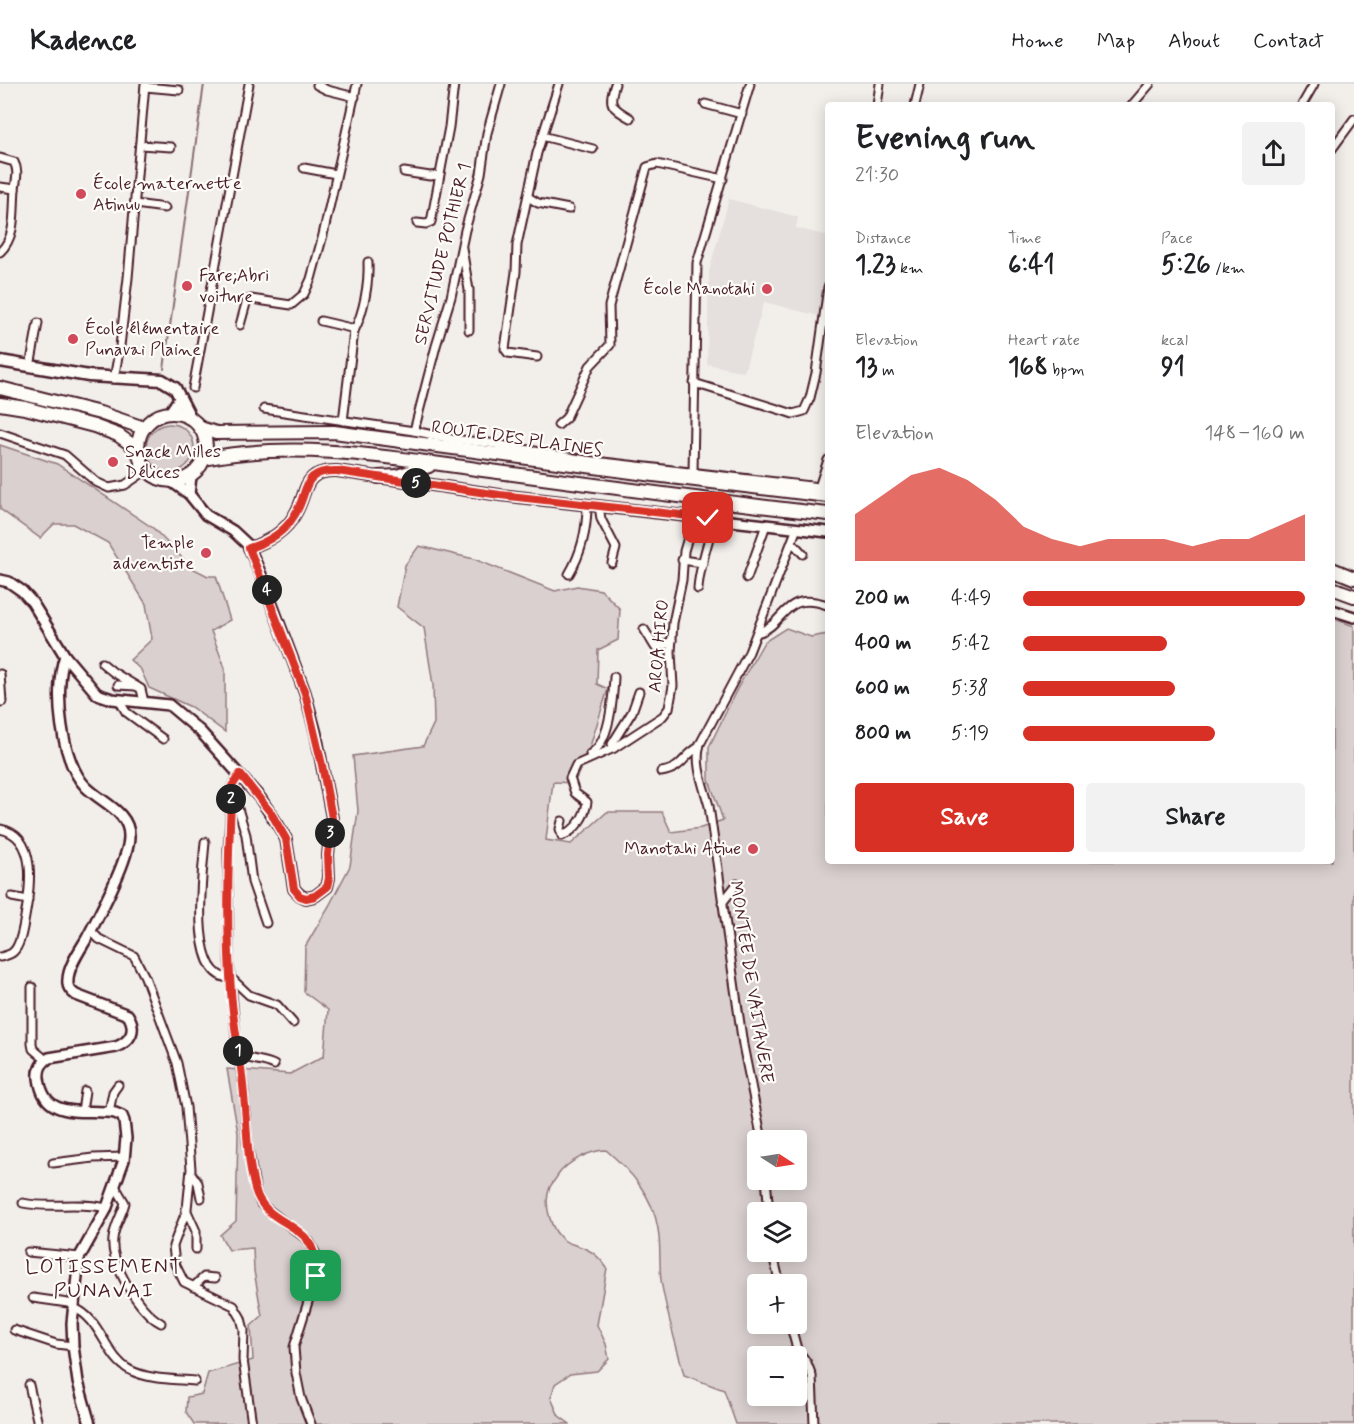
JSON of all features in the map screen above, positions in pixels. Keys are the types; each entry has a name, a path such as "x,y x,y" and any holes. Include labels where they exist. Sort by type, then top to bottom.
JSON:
{"highway":[{"path":"0,388 100,413 144,428"},
{"path":"0,404 25,408 94,426 118,435 138,450"},
{"path":"170,413 191,419 200,428 206,443 204,459 198,469 190,476 171,481 158,478 147,470 138,450 139,438 144,428 155,417 170,413"},
{"name":"ROUTE DES PLAINES","path":"200,428 216,433 334,432 654,476 825,496"},
{"name":"ROUTE DES PLAINES","path":"204,459 236,452 332,451 732,504 825,514"},
{"path":"378,477 397,476 435,464"},
{"path":"1335,570 1354,578"},
{"path":"1335,589 1354,596"}],"main road":[{"path":"0,361 114,379 162,380 175,388 191,419"},
{"path":"170,413 180,398"},
{"path":"249,548 270,540 287,526 296,515 309,480 321,470 500,495 825,532"},
{"path":"189,494 190,476"},
{"path":"0,580 9,582 32,602 65,656 97,694 119,700 169,705 200,731 240,774 271,813 286,839 294,889 300,896 306,898 315,896 327,887 329,878 328,855 332,818 305,693 249,548 233,531 206,515 189,494 171,481"},
{"path":"1335,611 1354,617"},
{"path":"65,656 61,667 61,712 69,756 74,770 86,787 123,816 129,837 124,860 68,977 68,987 71,992 86,1000 115,1008 128,1015 132,1023 132,1033 123,1044 116,1047 46,1060 39,1074 46,1101 57,1108 109,1112 122,1116 124,1121 126,1138 124,1157 106,1208 80,1257 74,1306 73,1346 78,1383 90,1424"}],"street":[{"path":"193,388 249,84"},
{"path":"240,325 248,300 291,305 304,294 320,249 357,84"},
{"path":"417,224 431,222 449,127 454,84"},
{"name":"SERVITUDE POTHIER 1","path":"414,431 451,297 477,192 487,132 501,84"},
{"path":"537,357 508,352 505,349 516,272 517,245 542,136 559,84"},
{"path":"615,84 612,104 615,110 630,118"},
{"path":"693,472 697,262 750,84"},
{"path":"877,102 880,84"},
{"path":"916,102 920,84"},
{"path":"1135,102 1150,84"},
{"path":"1304,102 1314,84"},
{"path":"317,85 327,90 355,96"},
{"path":"114,379 121,337 145,86 179,90"},
{"path":"705,104 742,114"},
{"path":"1335,145 1354,118"},
{"path":"542,136 593,149"},
{"path":"140,144 171,147"},
{"path":"0,158 14,162 17,166 14,222 10,236 0,252"},
{"path":"558,425 566,418 590,366 610,345 609,306 647,167 657,164 723,179"},
{"path":"304,168 336,174"},
{"path":"404,172 439,175"},
{"path":"0,188 15,189"},
{"path":"528,197 538,203 569,209"},
{"path":"135,204 165,208"},
{"path":"462,246 469,290 469,330"},
{"path":"343,422 354,331 367,282 368,262"},
{"path":"694,383 793,414 804,411 810,398 816,373 825,308"},
{"path":"321,321 354,331"},
{"path":"30,367 38,323"},
{"path":"264,409 586,460 825,487"},
{"path":"0,433 65,455 96,482 109,488 124,486 147,470"},
{"path":"819,486 825,469"},
{"path":"569,574 581,545 586,524 587,505"},
{"path":"599,506 601,519 616,548 612,563"},
{"name":"AROA HIRO","path":"570,778 576,765 614,748 663,716 669,708 673,686 673,623 682,580 682,560 692,528 692,516"},
{"path":"698,590 699,575 714,519"},
{"path":"747,578 766,525"},
{"path":"661,772 674,770 693,750 699,747 749,652 797,528"},
{"path":"792,542 803,554"},
{"path":"682,560 703,563"},
{"path":"757,633 766,630 793,604 807,602 825,604"},
{"path":"644,628 655,647 665,645 672,640"},
{"path":"102,663 136,686 143,693 144,702"},
{"path":"0,674 2,702"},
{"path":"562,821 560,829 562,836 586,814 587,802 575,793 570,778 570,766 598,750 611,712 614,677"},
{"path":"118,685 136,686"},
{"path":"614,748 612,744 632,712 639,692"},
{"path":"119,700 126,712 163,739"},
{"name":"MONTÉE DE VAITAVERE","path":"699,747 698,757 709,806 743,1045 760,1130"},
{"path":"240,774 232,786 228,850 231,978 250,1162 261,1204 309,1241 316,1254 316,1276 294,1347 296,1373 302,1401 311,1424"},
{"path":"232,786 246,836 252,882 267,923"},
{"path":"0,829 12,834 25,849 30,870 28,900 18,946 13,952 0,957"},
{"path":"205,842 201,897 202,943 212,970 220,977 231,978 249,995 277,1005 293,1023"},
{"path":"722,903 737,884"},
{"path":"12,897 28,900"},
{"path":"91,931 99,939 128,951 139,963 179,1071 187,1114 190,1173 186,1209 174,1242 175,1264 184,1282 234,1306 241,1317 244,1330 243,1360 252,1424"},
{"path":"32,987 32,1044 33,1049 46,1060"},
{"path":"239,1054 243,1057 265,1060 274,1065"},
{"path":"109,1112 113,1092 118,1085"},
{"path":"82,1111 86,1091"},
{"path":"53,1163 124,1157"},
{"path":"190,1173 198,1183 201,1198"},
{"path":"115,1185 125,1203 113,1240 116,1261 131,1292 151,1317 160,1323"},
{"path":"23,1203 96,1205 106,1208"},
{"path":"186,1209 196,1230 196,1249"},
{"path":"28,1252 80,1257"},
{"path":"193,1287 204,1277 214,1278"},
{"path":"33,1298 74,1306 86,1316 127,1369 157,1377 195,1381"},
{"path":"14,1330 56,1344 73,1346"},
{"path":"793,1334 797,1349 809,1366 813,1380 814,1424"},
{"path":"29,1385 38,1424"}],"shaded area":[{"name":"École Manotahi","path":"729,199 798,217 796,228 825,235 825,289 819,316 764,302 744,372 707,364 709,271"},
{"path":"165,424 175,424 187,431 194,443 194,453 187,465 175,472 165,472 150,461 146,453 146,443 157,428"},
{"path":"0,445 57,464 153,528 192,568 208,576 216,576 230,620 211,631 225,668 225,732 191,707 149,688 141,670 130,660 152,639 146,604 108,543 73,524 54,524 40,538 0,509"},
{"path":"419,546 474,559 555,591 577,586 601,590 620,609 618,640 598,650 597,684 608,689 588,753 574,783 553,782 546,840 571,844 607,812 662,812 671,832 701,828 723,820 709,780 709,747 737,689 764,642 786,628 811,637 825,635 825,864 1335,864 1335,619 1354,626 1354,1424 736,1424 724,1390 684,1375 663,1292 659,1235 655,1217 640,1185 606,1150 586,1154 562,1170 550,1187 547,1201 549,1216 555,1231 567,1242 591,1252 607,1268 597,1325 606,1344 609,1359 597,1371 570,1374 555,1384 551,1398 559,1416 570,1424 194,1424 186,1412 187,1397 202,1394 208,1373 253,1360 251,1326 262,1316 254,1271 253,1248 229,1250 220,1235 236,1221 238,1133 227,1069 290,1074 324,1056 328,1010 304,992 305,947 350,866 358,811 353,756 423,746 434,723 433,685 424,628 397,607 405,565"}],"waterway":[{"path":"164,369 204,84"}],"place":[{"name":"École maternette Atinuu","path":"81,194"},
{"name":"Fare;Abri voiture","path":"187,286"},
{"name":"École Manotahi","path":"767,289"},
{"name":"École élémentaire Punavai Plaine","path":"73,339"},
{"name":"Snack Milles Délices","path":"113,462"},
{"name":"Temple adventiste","path":"206,553"},
{"name":"Manotahi Atiue","path":"753,849"}],"district":[{"name":"LOTISSEMENT PUNAVAI","path":"104,1279"}],"route":[{"path":"316,1276 316,1254 309,1241 261,1204 256,1192 247,1142 242,1070 232,1002 229,961 228,850 234,780 240,774 271,813 286,839 291,879 294,889 300,896 306,898 315,896 327,887 332,818 316,734 305,693 249,548 270,540 287,526 296,515 309,480 321,470 500,495 708,518"}]}
